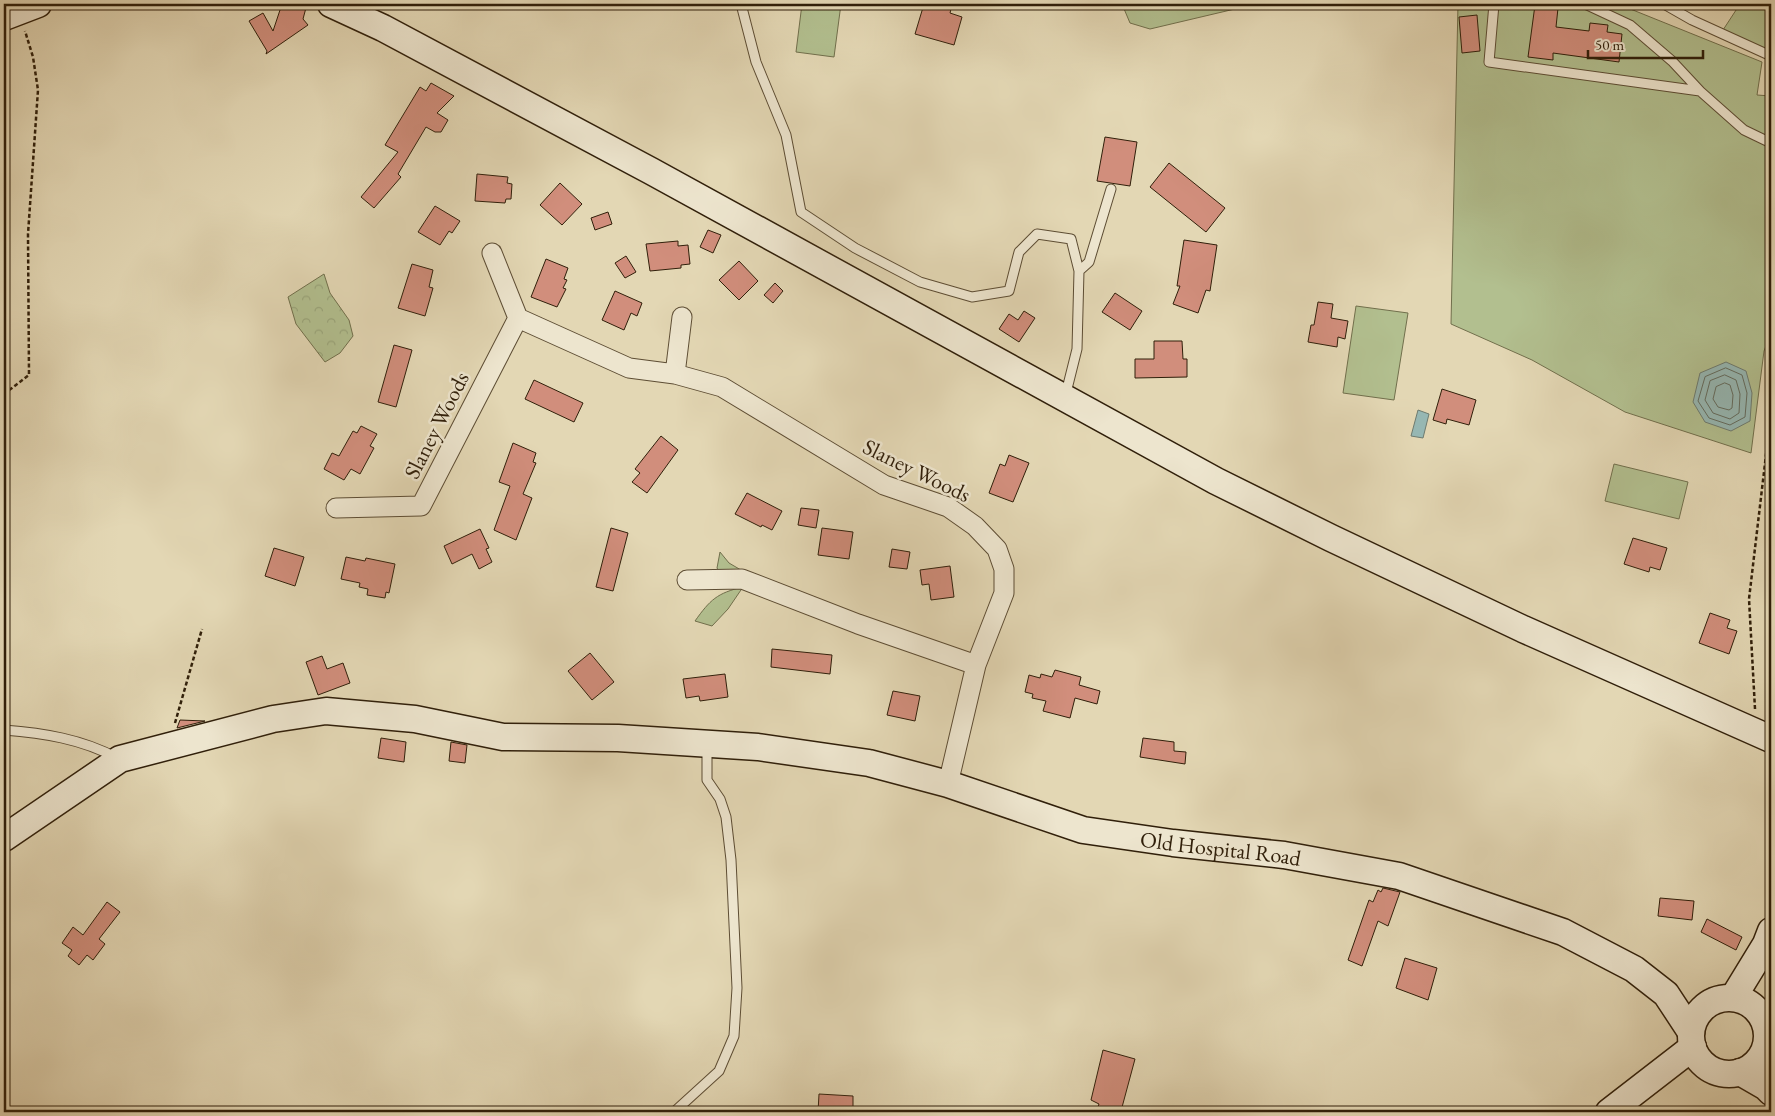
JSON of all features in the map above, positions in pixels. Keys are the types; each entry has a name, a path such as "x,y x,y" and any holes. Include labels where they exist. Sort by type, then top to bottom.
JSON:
{"street":[{"path":"332,4 383,28 496,88 1216,481 1330,538 1523,628 1761,733"},
{"path":"492,253 518,318"},
{"path":"675,374 682,317"},
{"name":"Slaney Woods","path":"336,508 421,506 518,318 629,368 675,374 722,387 884,485 948,507 975,526 997,549 1004,577 1004,593 976,664 948,784"},
{"path":"687,580 742,579 858,624 976,664"},
{"name":"Old Hospital Road","path":"4,838 120,759 273,719 326,711 415,719 503,737 618,738 758,748 869,763 948,784 1083,830 1173,843 1284,855 1399,876 1563,932 1634,969 1666,994 1705,1006"},
{"path":"1733,998 1769,938"},
{"path":"1759,1012 1769,938"},
{"name":"Old Hospital Road","path":"1666,994 1692,1039"},
{"path":"1767,1044 1753,1066 1740,1072 1725,1074 1711,1070 1700,1060 1692,1039 1695,1018 1705,1006 1718,999 1733,998 1748,1002 1759,1012 1766,1025 1767,1044 1769,1089"},
{"path":"1609,1112 1645,1086 1692,1039"},
{"path":"1645,1086 1711,1070"},
{"path":"1740,1072 1769,1089"}],"lane":[{"path":"741,4 756,62 786,135 800,212 855,248 920,282 972,297 1009,291 1019,252 1037,234 1071,239 1079,270 1077,349 1065,397"},
{"path":"1494,4 1489,62 1700,91"},
{"path":"1584,4 1630,25 1672,60 1700,91 1744,130 1771,142"},
{"path":"1664,4 1692,20 1771,56"},
{"path":"1079,270 1089,262 1111,189"},
{"path":"4,730 96,746 120,759"},
{"path":"674,1112 719,1071 734,1036 737,988 731,860 726,817 720,799 707,780 707,745"}],"path":[{"path":"4,394 29,375 28,234 38,90 33,57 20,11"},
{"path":"1761,733 1755,710 1749,599 1768,425 1771,419"},
{"path":"170,746 202,629"}],"green space":[{"path":"802,4 841,4 834,57 796,52"},
{"path":"1122,4 1256,4 1150,29 1130,23"},
{"path":"1458,4 1618,4 1762,62 1757,95 1771,96 1771,333 1764,351 1751,453 1625,412 1532,360 1451,324"},
{"path":"1740,4 1771,4 1771,56 1723,30"},
{"path":"324,274 330,293 349,320 353,336 340,353 325,362 296,324 288,297"},
{"path":"1356,306 1408,313 1394,400 1343,393"},
{"path":"1614,464 1688,482 1679,519 1605,501"},
{"path":"720,552 729,563 746,573 720,573 717,568"},
{"path":"743,587 728,609 712,626 695,621 715,598"}],"water":[{"path":"1726,362 1746,371 1752,393 1750,421 1731,431 1705,422 1693,402 1700,373"},
{"path":"1418,410 1429,414 1423,438 1411,436"}],"building":[{"path":"282,4 307,4 303,19 308,25 266,54 267,51 249,21 263,13 273,31"},
{"path":"924,4 946,4 945,7 951,9 950,13 962,17 954,45 915,34"},
{"path":"1535,5 1558,8 1556,27 1589,31 1590,23 1608,25 1607,32 1622,34 1619,62 1553,53 1553,60 1528,57"},
{"path":"1477,15 1480,51 1462,53 1459,17"},
{"path":"431,83 454,96 437,113 448,120 441,132 435,132 426,127 398,174 401,177 374,208 361,197 398,152 385,145 420,87 426,91"},
{"path":"1105,137 1137,142 1130,186 1097,181"},
{"path":"1169,163 1225,208 1206,232 1150,187"},
{"path":"477,174 508,177 507,183 512,184 511,199 506,199 505,203 475,201"},
{"path":"560,183 582,204 562,225 540,205"},
{"path":"435,206 460,221 452,233 449,231 440,245 418,232"},
{"path":"608,212 612,224 595,230 591,218"},
{"path":"708,230 721,235 713,253 700,247"},
{"path":"1184,240 1217,245 1210,291 1206,290 1198,313 1173,304 1180,286 1177,286"},
{"path":"678,241 678,246 688,245 690,264 681,265 681,268 650,271 646,244"},
{"path":"626,256 636,272 625,278 615,263"},
{"path":"546,259 568,268 564,279 567,280 563,288 566,289 557,307 531,297"},
{"path":"739,261 758,281 739,300 719,280"},
{"path":"412,264 433,270 429,287 433,288 425,316 398,308"},
{"path":"775,283 783,291 773,303 764,295"},
{"path":"615,291 642,303 637,316 631,313 624,330 602,320"},
{"path":"1115,293 1142,311 1130,330 1102,312"},
{"path":"1318,302 1333,304 1331,318 1348,321 1345,339 1338,337 1337,347 1308,342 1311,325 1314,325"},
{"path":"1024,311 1035,318 1019,342 999,329 1009,314 1018,320"},
{"path":"1154,341 1182,341 1183,359 1187,359 1187,377 1135,378 1135,359 1154,359"},
{"path":"394,345 412,350 396,407 378,402"},
{"path":"534,380 583,403 574,422 525,399"},
{"path":"1442,389 1476,400 1469,425 1447,419 1446,424 1433,420"},
{"path":"361,426 377,434 370,446 374,448 360,474 351,469 344,480 324,469 332,453 339,456 353,431 357,433"},
{"path":"661,436 678,450 647,493 632,482 640,473 635,469"},
{"path":"513,443 536,453 533,462 536,463 523,494 532,498 516,540 494,530 510,486 499,482"},
{"path":"1009,455 1029,463 1013,502 989,493 1000,464 1005,466"},
{"path":"747,493 782,511 772,530 762,525 761,527 735,514"},
{"path":"801,508 819,510 816,528 798,525"},
{"path":"611,528 628,533 613,591 596,587"},
{"path":"822,528 853,532 849,559 818,555"},
{"path":"480,529 489,548 486,549 492,562 479,569 472,554 452,564 444,546"},
{"path":"1633,538 1667,548 1660,570 1650,567 1649,572 1624,564"},
{"path":"274,548 304,557 295,586 265,576"},
{"path":"892,549 910,552 907,569 889,567"},
{"path":"346,557 365,561 366,558 395,564 389,593 386,592 385,598 367,595 368,589 359,587 360,583 341,579"},
{"path":"950,566 954,597 931,600 929,584 922,585 920,570"},
{"path":"1710,613 1730,620 1727,628 1737,631 1729,654 1699,643"},
{"path":"772,649 832,655 830,674 771,667"},
{"path":"590,653 614,682 592,700 568,671"},
{"path":"322,656 327,669 343,663 350,683 318,695 306,662"},
{"path":"1055,670 1081,677 1079,685 1100,691 1097,704 1075,698 1070,718 1043,711 1046,701 1032,698 1033,694 1025,692 1029,675 1040,678 1041,674 1052,677"},
{"path":"725,674 728,697 700,701 699,696 686,698 683,679"},
{"path":"893,691 920,696 915,721 887,715"},
{"path":"180,720 205,721 177,728"},
{"path":"381,738 406,742 404,762 378,758"},
{"path":"1143,738 1174,742 1174,751 1186,752 1185,764 1140,757"},
{"path":"451,742 467,745 465,763 449,761"},
{"path":"1383,888 1400,892 1388,926 1378,921 1362,966 1348,960 1369,900 1373,902 1378,890 1381,892"},
{"path":"1660,898 1694,901 1692,920 1658,916"},
{"path":"107,902 120,912 99,939 105,944 93,960 87,955 79,965 68,956 72,950 62,943 73,927 83,935"},
{"path":"1707,919 1742,937 1736,950 1701,932"},
{"path":"1405,958 1437,968 1428,1000 1396,988"},
{"path":"1103,1050 1135,1059 1121,1111 1112,1108 1111,1112 1096,1112 1099,1104 1091,1100"},
{"path":"819,1094 853,1096 853,1112 818,1112"}]}
